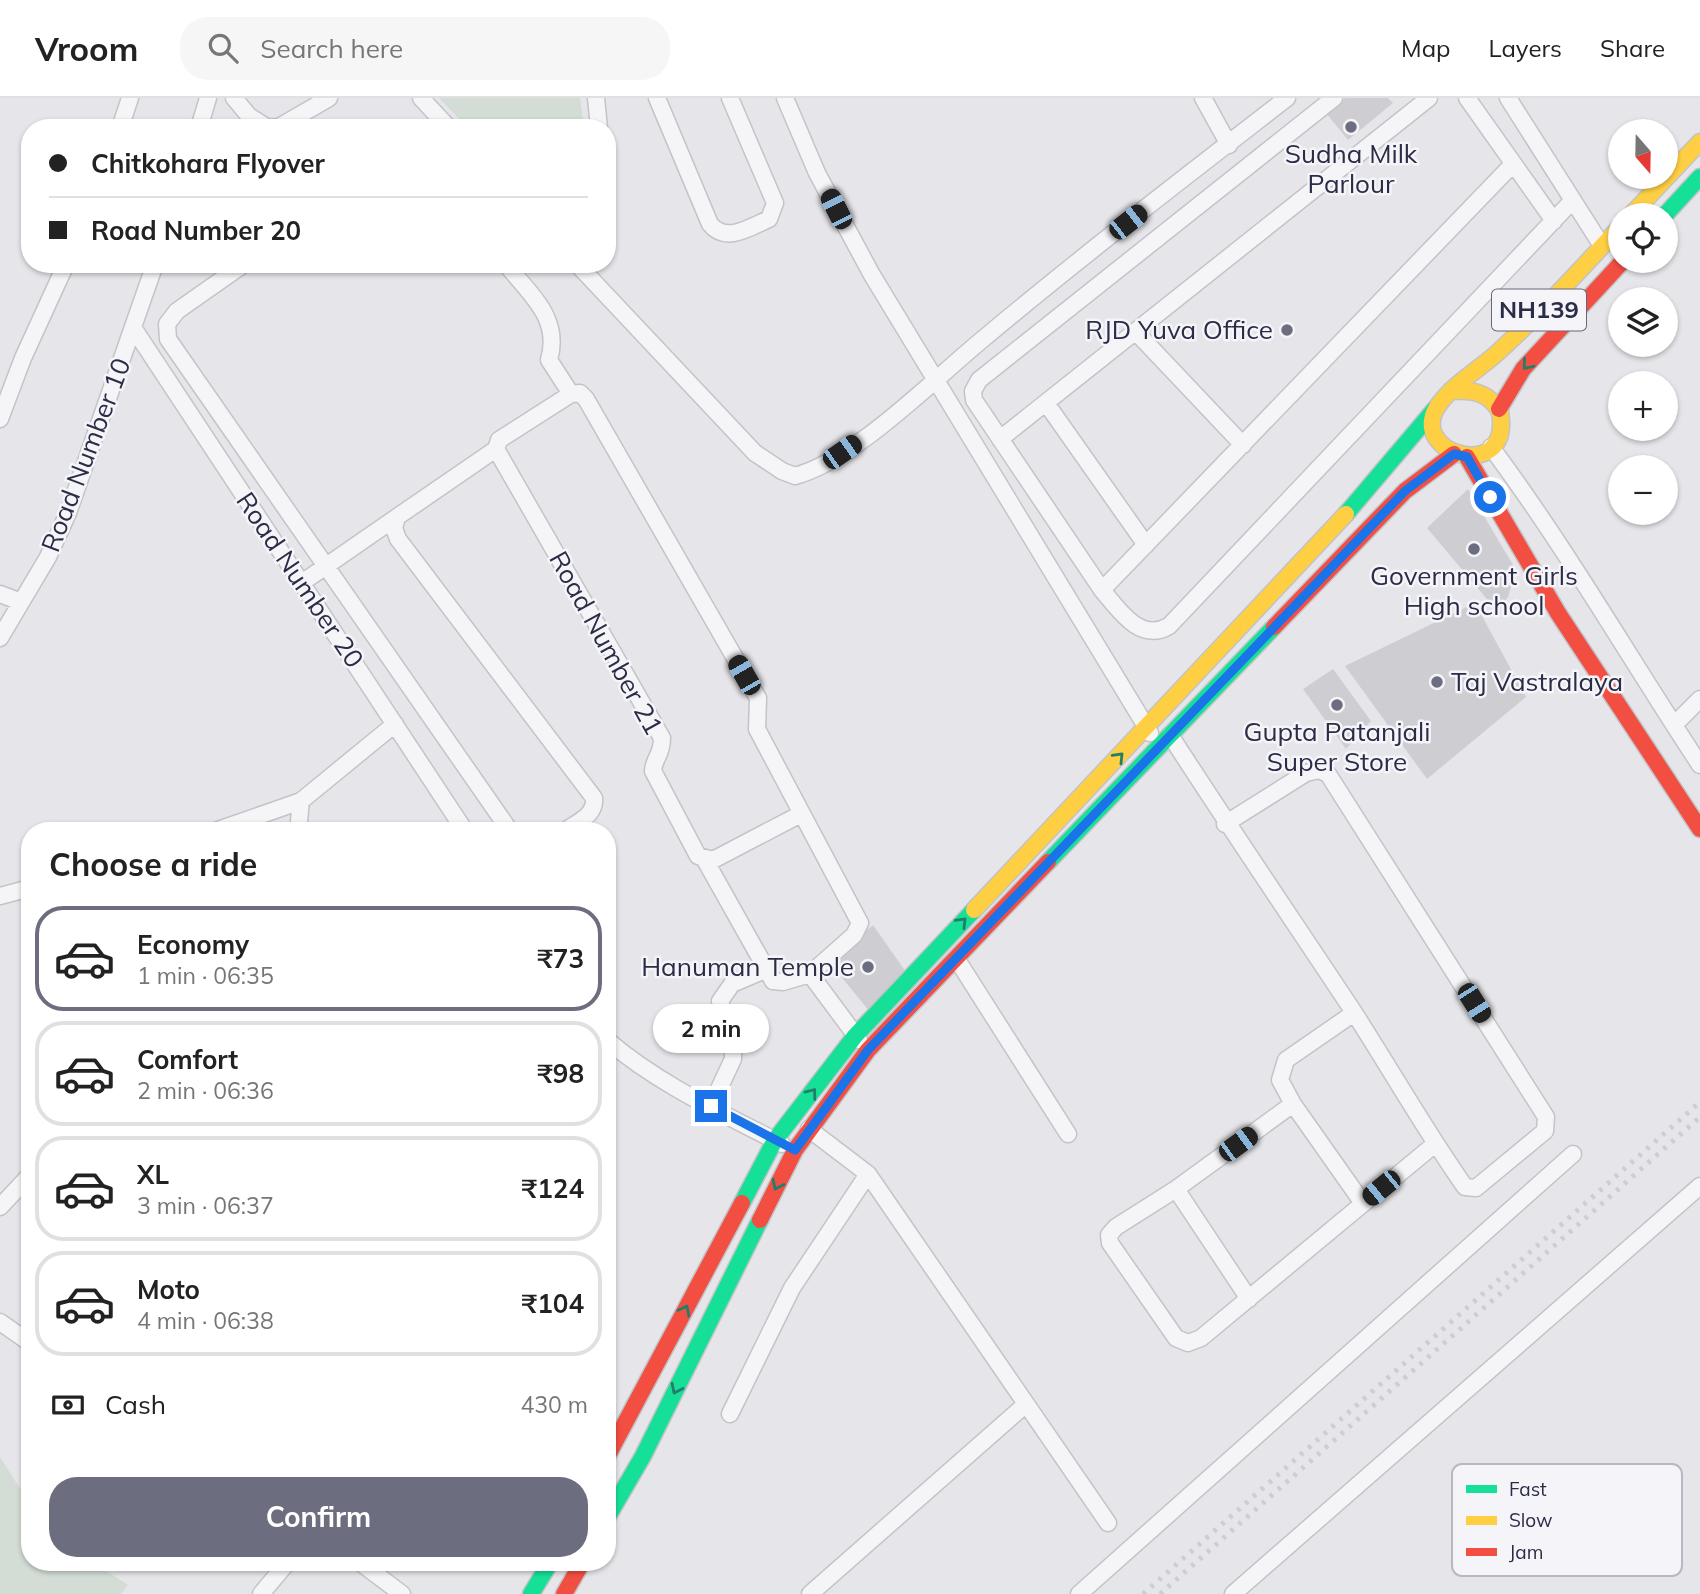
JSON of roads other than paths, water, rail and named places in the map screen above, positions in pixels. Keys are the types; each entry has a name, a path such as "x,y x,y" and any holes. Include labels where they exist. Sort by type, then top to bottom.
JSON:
{"main road":[{"path":"1642,203 1700,142"},
{"path":"1676,203 1700,177"},
{"name":"NH139","path":"616,1440 775,1140 855,1035 1376,482 1443,398 1496,354 1608,240"},
{"name":"NH139","path":"1491,447 1499,436 1502,423 1499,410 1523,369 1612,273"},
{"path":"1454,391 1467,388 1480,391 1492,398 1499,410"},
{"path":"1435,409 1435,436 1443,447 1460,456 1490,497 1558,613 1700,829"},
{"path":"616,1502 643,1456 795,1150 868,1050 1405,491 1460,456 1480,454 1491,447"},
{"path":"531,1594 545,1571"},
{"path":"564,1594 577,1571"}],"street":[{"path":"123,119 130,98"},
{"path":"202,119 208,98"},
{"path":"234,98 254,119"},
{"path":"293,119 329,98"},
{"path":"421,98 441,119"},
{"path":"596,98 598,119"},
{"path":"657,98 710,224 718,233 729,235 769,219 775,203 730,98"},
{"path":"785,98 846,228 1147,728 1164,741 1225,824 1354,1013 1435,1144 1465,1187 1476,1188 1545,1131 1546,1117 1328,774 1318,769 1306,773 1225,824"},
{"path":"1203,98 1229,145"},
{"path":"586,273 755,453 782,471 795,476 823,465 936,380 1088,254 1287,98"},
{"path":"1334,98 979,380 973,391 974,400 1102,590 1125,618 1142,630 1159,632 1168,626 1573,200"},
{"path":"1000,439 1429,98"},
{"path":"1467,98 1553,221"},
{"path":"1508,98 1602,246"},
{"path":"1102,590 1513,164"},
{"path":"0,418 23,358 62,273"},
{"name":"Road Number 10","path":"0,638 48,557 68,513 152,273"},
{"path":"231,273 177,311 167,324 168,339 504,822"},
{"path":"513,273 551,321 554,341 549,360 571,394"},
{"name":"Road Number 20","path":"134,329 300,584 460,822"},
{"path":"1136,332 1242,444"},
{"path":"300,584 571,394 580,393 586,399 758,698 757,729 860,923 854,935 810,974 783,982 773,981 765,970 732,984 720,1001 733,1045 733,1059 711,1106"},
{"path":"1046,402 1146,545"},
{"name":"Road Number 21","path":"497,445 662,737 662,752 653,764 653,771 698,856 705,860 765,970"},
{"path":"1491,447 1568,557 1700,765"},
{"path":"397,517 394,528 398,539 594,797 595,806 590,814 578,822"},
{"path":"0,594 20,602"},
{"path":"1674,725 1700,699"},
{"path":"241,822 301,801 394,724"},
{"path":"299,822 301,801"},
{"path":"705,860 713,860 801,814"},
{"path":"0,896 21,890"},
{"path":"956,958 1068,1134"},
{"path":"810,974 868,1050"},
{"path":"1354,1013 1286,1060 1280,1080 1293,1104 1362,1202"},
{"path":"616,1047 656,1076 795,1150"},
{"path":"1293,1104 1175,1189 1116,1227 1109,1235 1110,1243 1177,1338 1188,1343 1201,1338 1435,1144"},
{"path":"809,1129 868,1174 1108,1523"},
{"path":"1079,1594 1573,1154"},
{"path":"730,1413 792,1288 868,1174"},
{"path":"0,1207 21,1185"},
{"path":"1233,1594 1700,1186"},
{"path":"1175,1189 1249,1299"},
{"path":"0,1322 21,1337"},
{"path":"810,1594 1026,1404"},
{"path":"261,1594 280,1571"},
{"path":"372,1571 402,1594"}],"railway":[{"path":"1143,1594 1700,1102"},
{"path":"1160,1594 1700,1117"}],"place":[{"name":"Sudha Milk Parlour","path":"1351,127"},
{"name":"RJD Yuva Office","path":"1287,330"},
{"name":"Government Girls High school","path":"1474,549"},
{"name":"Taj Vastralaya","path":"1437,682"},
{"name":"Gupta Patanjali Super Store","path":"1337,705"},
{"name":"Hanuman Temple","path":"868,967"}]}
